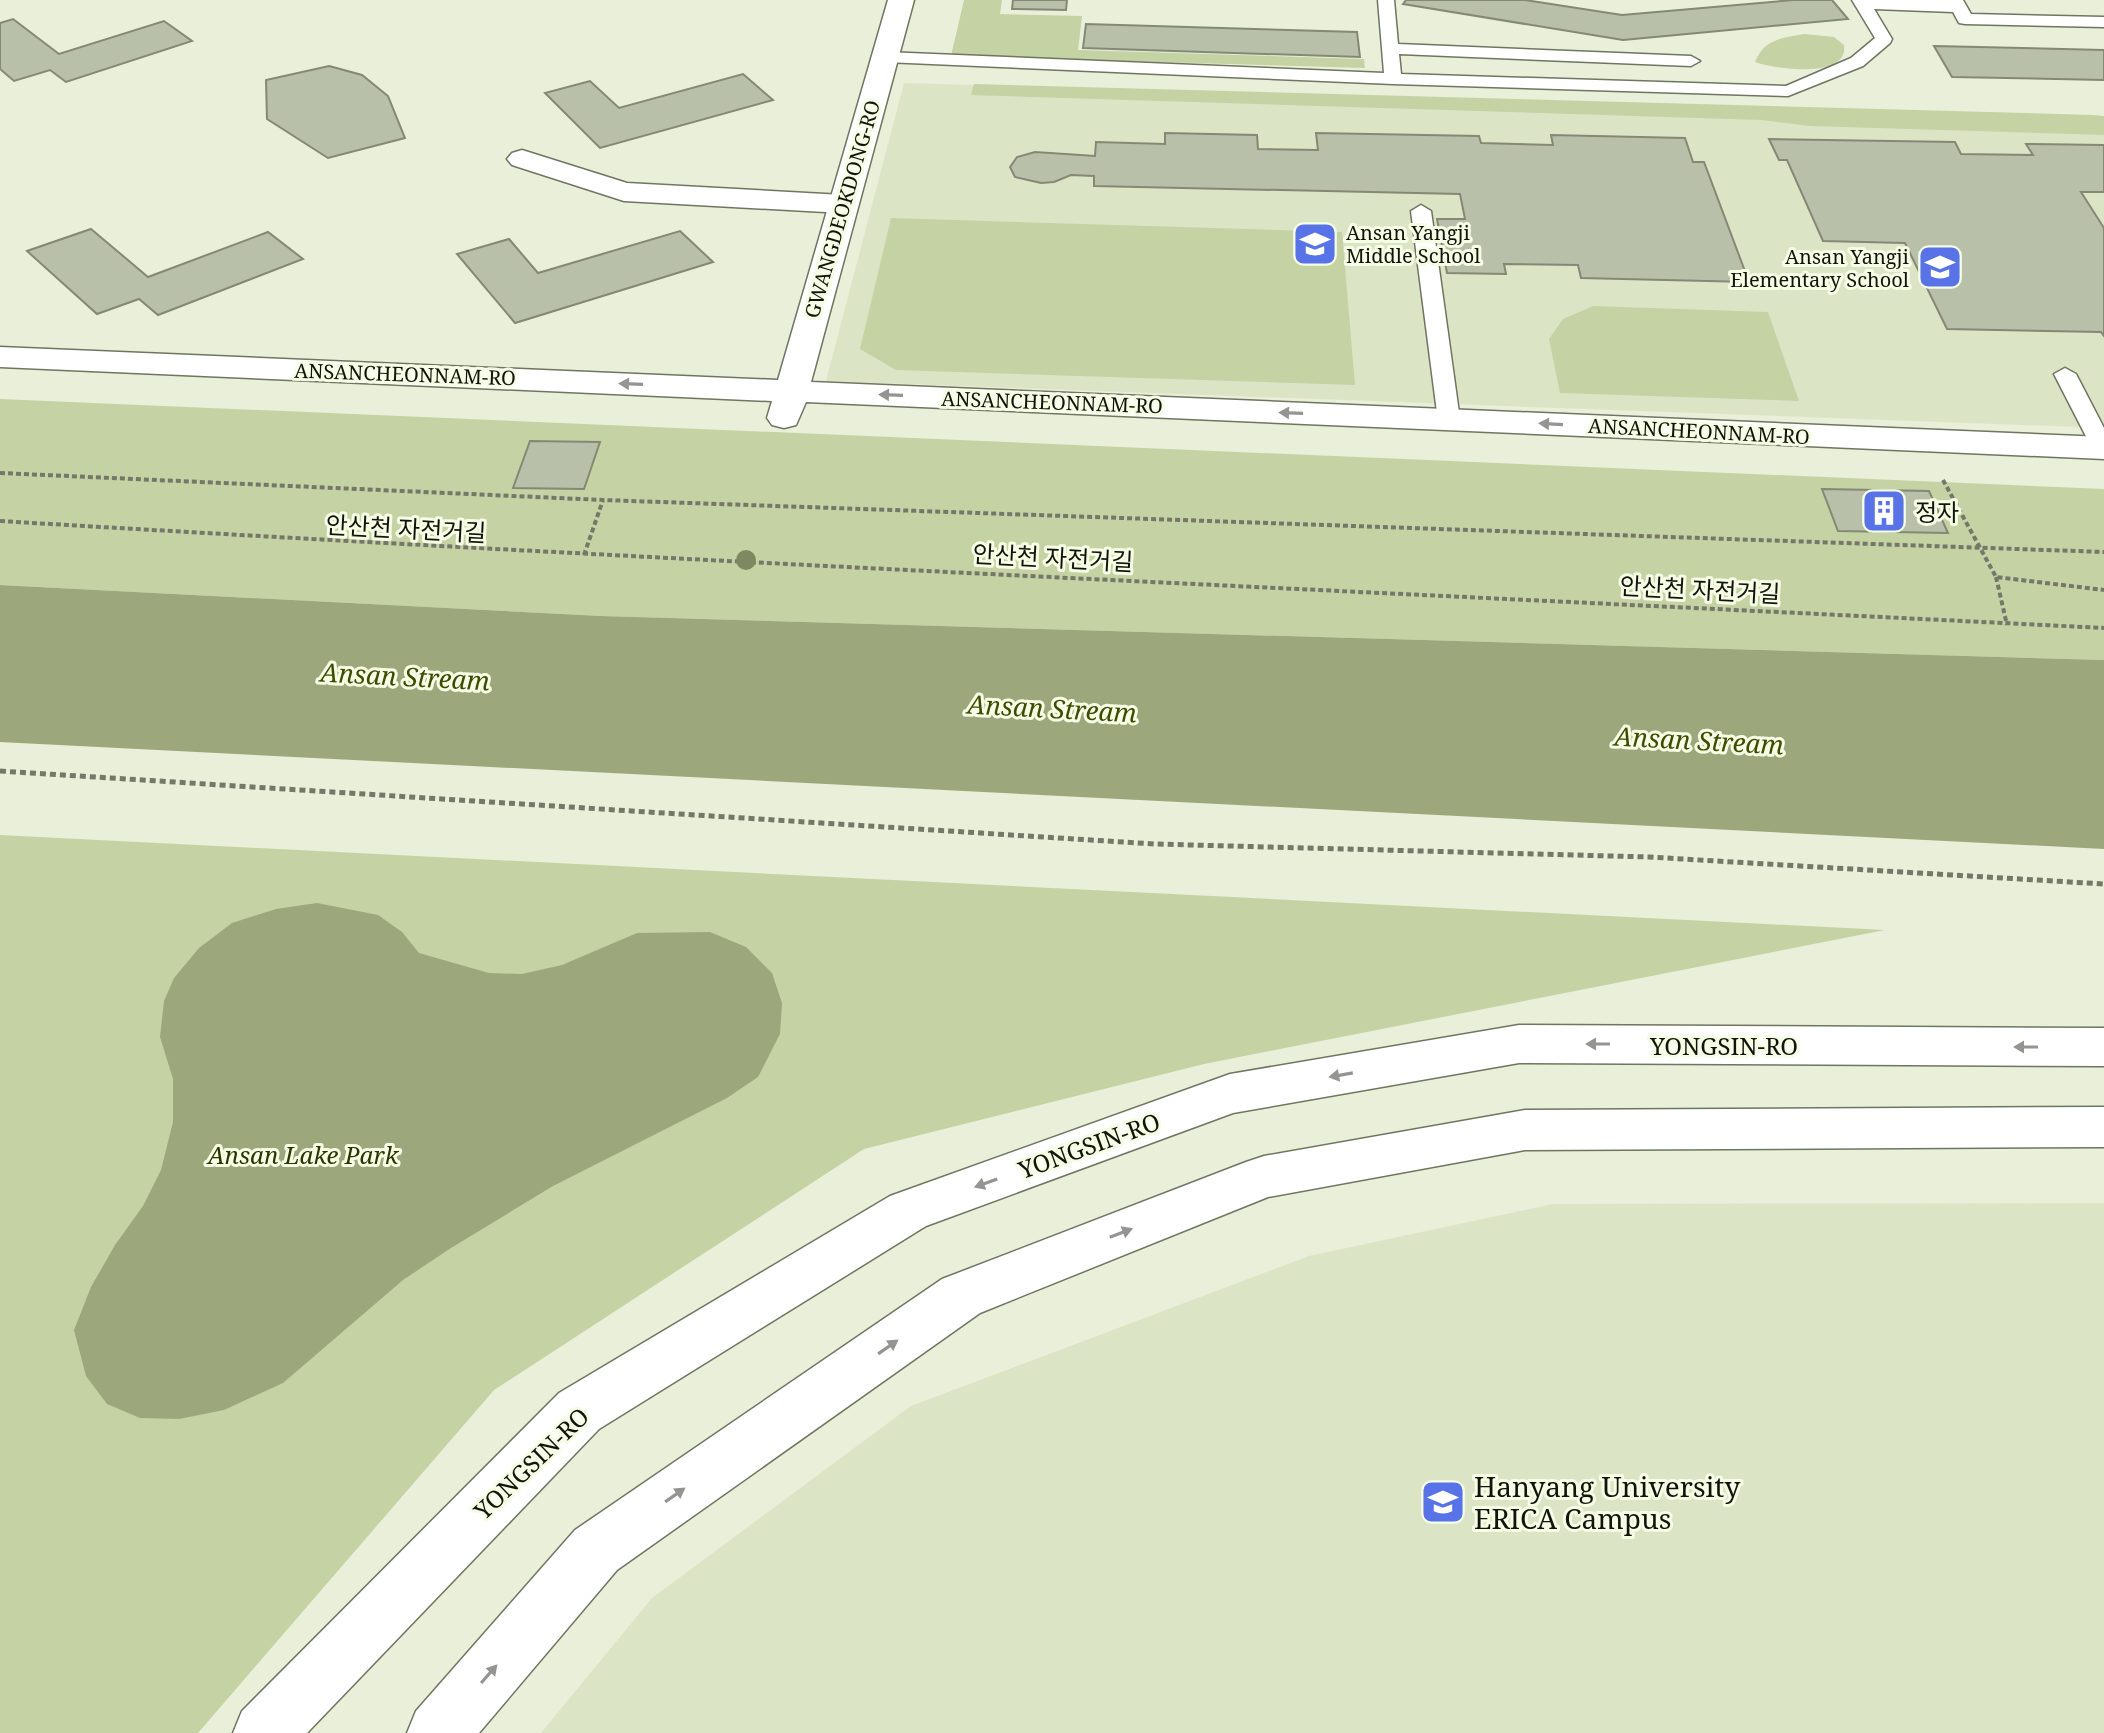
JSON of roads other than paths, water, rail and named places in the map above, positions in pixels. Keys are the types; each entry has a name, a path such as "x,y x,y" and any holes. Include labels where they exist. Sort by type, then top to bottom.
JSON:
{"street":[{"name":"GWANGDEOKDONG-RO","path":"787,404 901,0"},
{"path":"522,159 624,192 843,204"},
{"name":"ANSANCHEONNAM-RO","path":"0,357 787,404 1935,463 2104,454"},
{"name":"ANSANCHEONNAM-RO","path":"0,384 1449,420 2104,454"},
{"name":"YONGSIN-RO","path":"264,1733 579,1411 908,1211 1230,1094 1519,1044 2104,1047"},
{"path":"438,1733 596,1550 961,1296 1264,1177 1525,1130 2104,1127"}],"lane":[{"path":"1386,0 1393,79"},
{"path":"885,57 1393,79 1788,91 1857,62 1884,39 1861,2"},
{"path":"1861,2 1957,4 1965,19 2104,22"},
{"path":"1391,49 1691,61"},
{"path":"1421,211 1449,420"},
{"path":"2065,374 2104,454"}],"water":[{"name":"Ansan Stream","path":"0,585 601,616 2104,660 2104,849 0,742"},
{"path":"317,903 378,915 402,932 419,953 489,973 522,974 562,965 637,933 710,932 746,947 772,973 782,1003 780,1034 758,1077 727,1098 553,1186 451,1248 403,1280 283,1383 224,1410 179,1419 140,1418 107,1404 86,1376 74,1330 91,1287 115,1245 143,1206 161,1170 173,1122 173,1079 160,1037 164,1001 174,978 199,948 232,923 276,909"}],"place":[{"name":"Ansan Yangji Middle School","path":"1315,244"},
{"name":"Ansan Yangji Elementary School","path":"1940,267"},
{"name":"정자","path":"1884,511"},
{"name":"Hanyang University ERICA Campus","path":"1443,1502"}],"park label":[{"name":"Ansan Lake Park","path":"303,1154"}]}
